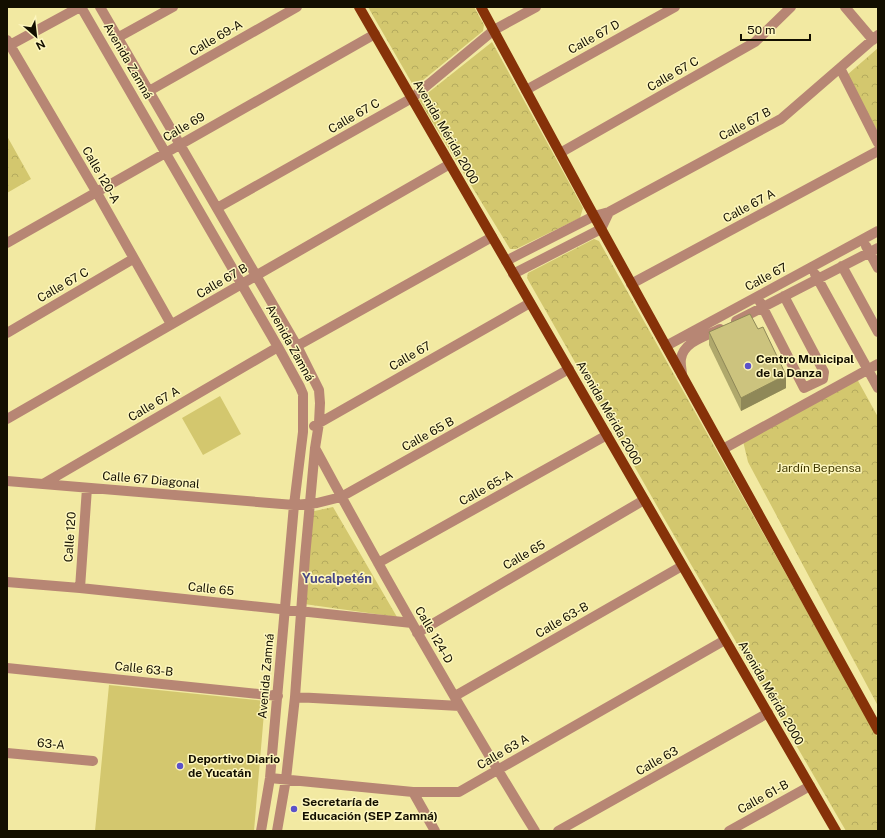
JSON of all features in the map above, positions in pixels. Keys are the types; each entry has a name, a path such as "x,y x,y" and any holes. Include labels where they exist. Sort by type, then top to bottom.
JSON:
{"main road":[{"name":"Avenida Mérida 2000","path":"359,7 836,831"},
{"path":"481,7 594,216 878,730"}],"street":[{"path":"9,43 81,7"},
{"name":"Avenida Zamná","path":"81,7 278,346 303,394 304,432 294,505 270,778 261,831"},
{"name":"Avenida Zamná","path":"100,7 297,346 319,390 319,423 315,448 300,612 295,697 286,779 277,831"},
{"path":"117,38 173,7"},
{"name":"Calle 69-A","path":"149,91 296,7"},
{"name":"Calle 67 C","path":"217,208 412,98 494,30 536,7"},
{"name":"Calle 67 D","path":"526,90 675,7"},
{"name":"Calle 67 C","path":"560,154 755,42 792,7"},
{"path":"845,7 875,37"},
{"name":"Calle 69","path":"7,243 375,34"},
{"name":"Calle 67 B","path":"594,216 609,212 781,119 875,37"},
{"name":"Calle 120-A","path":"9,43 172,324"},
{"path":"840,68 878,143"},
{"name":"Calle 67 A","path":"632,284 878,152"},
{"name":"Calle 67 B","path":"7,419 450,164"},
{"path":"513,274 601,228 609,212"},
{"path":"506,261 594,216"},
{"name":"Calle 67","path":"666,346 878,231"},
{"path":"297,346 492,237"},
{"path":"863,239 874,250 878,268"},
{"path":"682,376 681,360 684,349 694,342 874,250"},
{"name":"Calle 67 C","path":"7,333 133,259"},
{"path":"842,266 878,332"},
{"path":"811,267 878,388"},
{"path":"757,296 804,388 823,379 824,372 784,296"},
{"name":"Calle 67","path":"304,432 530,303"},
{"name":"Calle 67 A","path":"43,484 278,346"},
{"path":"723,449 878,364"},
{"name":"Calle 65 B","path":"294,505 317,503 341,497 569,369"},
{"name":"Calle 65-A","path":"378,563 607,435"},
{"name":"Calle 124-D","path":"315,448 417,632 535,831"},
{"name":"Calle 67 Diagonal","path":"7,481 294,505"},
{"name":"Calle 120","path":"80,588 87,488"},
{"name":"Calle 65","path":"417,632 644,500"},
{"name":"Calle 63-B","path":"455,696 682,566"},
{"name":"Calle 65","path":"7,582 80,588 412,623"},
{"name":"Calle 63 A","path":"270,778 413,792 459,792 725,640"},
{"name":"Calle 63-B","path":"7,668 278,696"},
{"path":"295,697 460,706"},
{"name":"Calle 63","path":"558,831 768,713"},
{"name":"63-A","path":"7,753 93,761"},
{"name":"Calle 61-B","path":"729,831 810,786"},
{"path":"413,792 435,831"}],"green space":[{"path":"368,7 474,7 484,25 483,31 417,85 413,85"},
{"path":"492,42 583,208 580,218 516,249 510,249 419,100"},
{"path":"878,48 878,132 847,75"},
{"path":"7,136 31,179 7,193"},
{"path":"594,239 599,241 878,738 878,831 846,831 661,513 527,278 528,273"},
{"name":"Jardín Bepensa","path":"857,379 878,417 878,706 748,462 743,441"},
{"path":"220,396 241,434 203,455 182,418"},
{"path":"333,507 397,617 304,604 310,512"},
{"name":"Deportivo Diario de Yucatán","path":"109,685 265,701 254,831 95,831"}],"building":[{"name":"Centro Municipal de la Danza","path":"750,314 758,329 763,327 786,375 741,398 709,332"}],"place":[{"name":"Centro Municipal de la Danza","path":"748,366"},
{"name":"Deportivo Diario de Yucatán","path":"180,766"},
{"name":"Secretaría de Educación (SEP Zamná)","path":"294,809"}],"district":[{"name":"Yucalpetén","path":"337,578"}]}
